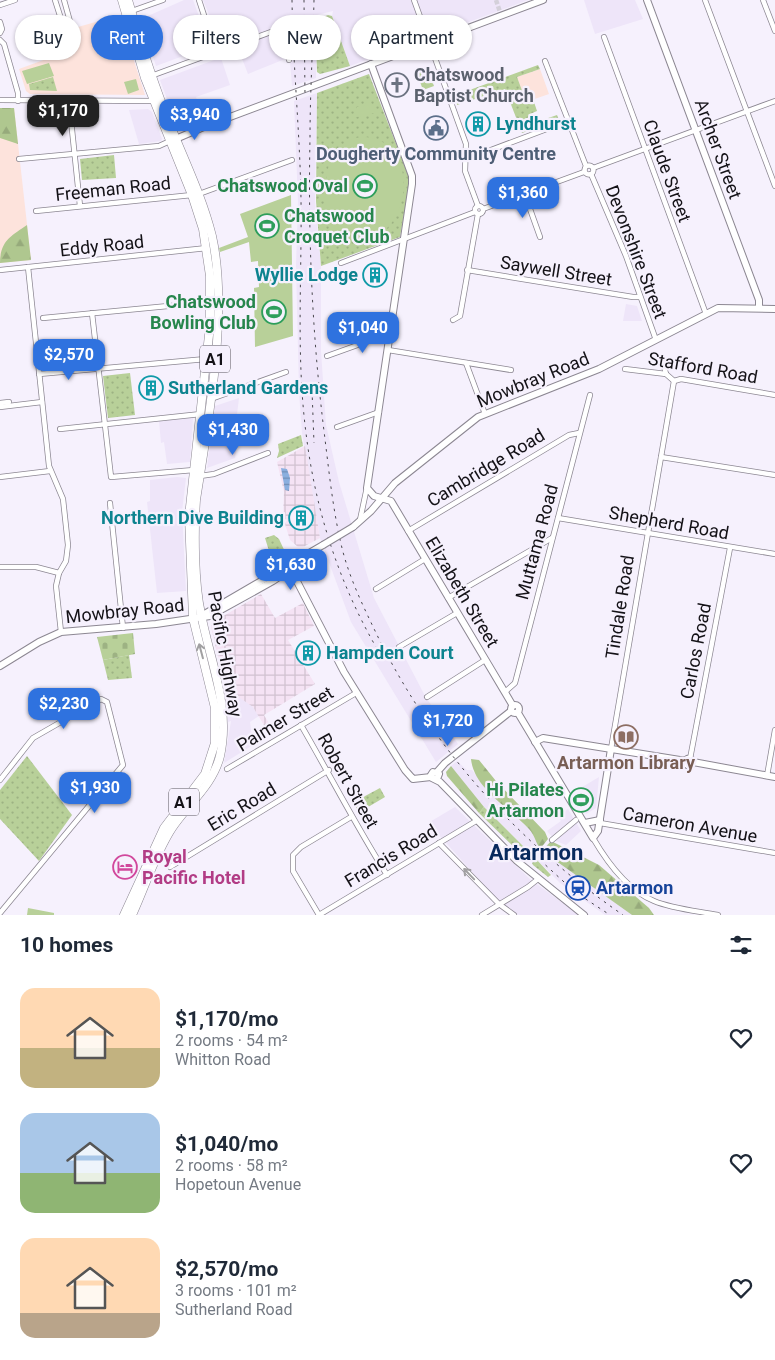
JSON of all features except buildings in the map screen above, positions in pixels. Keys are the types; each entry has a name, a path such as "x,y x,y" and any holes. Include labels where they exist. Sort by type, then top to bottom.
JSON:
{"highway":[{"name":"Pacific Highway","path":"122,0 129,12"},
{"name":"Pacific Highway","path":"124,915 160,836 169,820 204,774 214,748 215,708 197,617 189,516 210,399 218,297 212,238 157,101 129,12 128,0"},
{"name":"Pacific Highway","path":"195,194 207,248 211,302 208,358 201,414 197,473"},
{"name":"Pacific Highway","path":"132,915 168,834 211,777 220,755 223,715 220,689 197,617"}],"street":[{"path":"0,5 16,0"},
{"path":"55,0 60,15"},
{"path":"64,0 68,15"},
{"path":"129,12 162,0"},
{"path":"199,0 204,15"},
{"path":"414,0 419,15"},
{"path":"472,26 543,0"},
{"name":"Archer Street","path":"647,0 759,300 760,308"},
{"path":"705,0 775,186"},
{"path":"763,0 775,32"},
{"path":"0,22 2,29 0,33"},
{"name":"Claude Street","path":"604,37 706,314"},
{"path":"2,42 18,93 18,101"},
{"path":"149,77 195,60"},
{"path":"19,159 159,146 382,60"},
{"path":"436,60 466,144 465,171 480,207"},
{"path":"545,61 586,166 584,172"},
{"path":"355,525 362,516 392,333 412,194 412,176 371,64"},
{"path":"0,100 157,101"},
{"path":"70,101 80,206"},
{"path":"586,166 593,168 775,102"},
{"path":"466,156 475,156 568,121"},
{"name":"Freeman Road","path":"36,210 195,194 292,160"},
{"path":"453,320 460,316 477,213 480,207 524,195 584,172 591,174 593,168"},
{"name":"Devonshire Street","path":"591,174 656,340"},
{"path":"524,195 540,237"},
{"path":"341,263 477,213"},
{"name":"Eddy Road","path":"0,270 207,248"},
{"path":"28,267 50,471 63,499 68,538 66,561 59,573 56,593 61,632"},
{"name":"Saywell Street","path":"467,270 633,298 640,296"},
{"path":"43,318 211,302"},
{"name":"Mowbray Road","path":"0,666 39,642 61,632 123,628 197,617 290,566 355,525 401,478 470,423 485,414 599,370 722,307 775,308"},
{"path":"92,313 110,477 214,474 268,453"},
{"path":"327,356 392,333"},
{"path":"388,350 511,370"},
{"path":"39,374 208,358"},
{"path":"662,358 666,374"},
{"path":"466,363 485,414"},
{"name":"Stafford Road","path":"625,369 666,374 674,380 681,379 775,395"},
{"path":"210,399 286,372"},
{"name":"Tindale Road","path":"593,838 598,831 600,822 674,380"},
{"name":"Muttama Road","path":"505,692 515,683 590,395"},
{"path":"0,403 9,402"},
{"path":"0,407 42,402"},
{"path":"337,427 379,412"},
{"path":"60,429 201,414"},
{"name":"Cambridge Road","path":"408,531 569,435 579,433"},
{"path":"661,457 775,475"},
{"path":"0,477 50,471"},
{"name":"Elizabeth Street","path":"367,485 371,494 390,501 514,710 609,863 637,889 655,901 718,915"},
{"path":"110,503 123,628"},
{"name":"Shepherd Road","path":"558,518 775,554"},
{"path":"448,598 552,538"},
{"name":"Carlos Road","path":"690,760 730,548"},
{"path":"376,589 425,559"},
{"path":"290,566 356,693 410,777 416,780 435,776 445,763 514,710"},
{"path":"0,567 36,567 59,573"},
{"path":"399,647 457,613"},
{"path":"427,697 485,660"},
{"name":"Palmer Street","path":"228,769 356,693"},
{"path":"0,780 33,738 68,716 101,699 105,699 123,765 1,913 8,915"},
{"name":"Robert Street","path":"301,725 328,770 351,817 387,875"},
{"path":"767,776 775,730"},
{"path":"535,742 543,738 690,760 775,777"},
{"name":"Eric Road","path":"170,867 328,770"},
{"path":"435,776 476,821 538,879 584,915"},
{"path":"319,915 295,875 292,860 301,847 351,817"},
{"path":"552,840 576,820"},
{"name":"Francis Road","path":"319,915 476,821"},
{"path":"585,824 600,822"},
{"name":"Cameron Avenue","path":"600,822 775,853"},
{"path":"440,843 499,904 514,915"},
{"path":"482,915 538,879"}],"shaded area":[{"path":"184,0 193,0 199,15 173,15 173,60 156,66 154,60 163,60 163,15 150,15"},
{"path":"203,0 528,0 472,21 472,15 351,15 351,60 366,60 350,66 341,41 341,15 332,15 333,11 317,15 269,15 269,60 283,60 248,74 243,60 259,60 259,15 209,15"},
{"path":"584,0 635,0 643,19 595,34"},
{"path":"91,23 91,60 134,60 145,95 30,94 26,91 19,69 44,60 81,60 81,26"},
{"path":"214,60 222,60 230,85 196,97 204,119 178,129 160,80"},
{"path":"290,60 316,60 316,78 292,86"},
{"path":"540,69 549,94 526,102 517,77"},
{"path":"317,93 315,201 321,266 321,351 326,425 339,482 374,598 425,696 458,744 436,762 351,622 320,538 302,433 299,392 296,265 298,202 294,101"},
{"path":"0,108 14,108 31,260 0,263"},
{"path":"148,109 152,112 162,139 161,141 139,144 129,110"},
{"path":"626,304 637,306 642,321 623,321"},
{"path":"239,398 235,431 239,431 235,458 207,468 215,406"},
{"path":"193,418 190,462 167,464 164,442 161,443 159,421"},
{"path":"305,446 320,538 303,547 298,547 290,540 285,524 287,520 283,518 284,492 277,462"},
{"path":"186,478 182,512 186,591 157,593 147,502 150,501 150,480"},
{"path":"261,594 275,618 303,603 314,626 288,640 315,684 264,715 274,732 270,735 253,707 240,698 227,704 224,682 211,627 213,622"},
{"path":"240,697 253,707 259,716 250,722 253,745 224,763 231,721 228,722 227,704"},
{"path":"457,761 467,770 472,770 491,794 527,827 536,838 538,848 632,915 605,915 560,883 484,807 451,766"},
{"path":"599,777 596,808 586,814 574,792"},
{"path":"455,807 530,879 579,915 519,915 502,905 428,823"},
{"path":"568,809 581,831 566,845 556,841 547,831 561,821 558,817"}],"green space":[{"path":"341,41 350,66 320,74 317,72 317,60 341,60"},
{"path":"49,63 54,76 27,84 22,71"},
{"path":"538,65 540,69 517,77 527,104 534,102 537,111 530,114 534,123 557,115 559,120 522,133 505,89 457,105 456,95"},
{"path":"427,67 434,86 423,90 416,71"},
{"path":"369,74 410,180 400,237 321,266 316,201 317,93"},
{"path":"53,77 57,91 30,90 29,84"},
{"path":"136,79 139,90 128,94 124,82"},
{"path":"368,102 376,106 374,113 352,118 357,107 362,107"},
{"path":"0,108 14,108 18,144 0,138"},
{"name":"Chatswood Oval","path":"360,137 380,141 394,152 402,168 404,186 401,205 392,222 379,234 357,239 341,235 332,229 325,218 324,209 328,168 331,160 342,146 350,140"},
{"path":"114,155 116,178 82,180 80,159"},
{"path":"291,195 293,336 255,347 254,288 259,287 258,261 251,262 249,242 220,252 219,248 248,237 240,214"},
{"path":"27,225 31,260 0,263 4,244 11,236"},
{"path":"130,373 135,415 108,418 103,376"},
{"path":"301,435 303,446 277,458 278,444"},
{"path":"274,535 279,539 287,556 274,566 271,562 267,565 264,557 270,554 265,538"},
{"path":"133,633 135,654 103,660 97,637"},
{"path":"129,655 132,678 108,680 103,660"},
{"path":"27,756 72,815 39,861 0,819 0,790"},
{"path":"471,759 479,760 496,781 545,832 548,839 540,849 529,829 494,797 479,780"},
{"path":"451,766 484,807 479,813 447,776 446,772"},
{"path":"380,788 385,797 358,813 354,802"},
{"path":"484,807 534,857 530,860 524,857 479,813"},
{"path":"551,841 599,865 649,908 654,915 632,915 542,851"},
{"path":"536,859 551,875 548,877 533,865 532,863"},
{"path":"28,908 54,913 54,915 27,915"}],"water":[{"path":"281,468 287,469 290,478 289,491 285,490"}],"tunnel":[{"path":"496,0 501,15"}],"railway":[{"path":"292,0 301,200 301,375 306,433 315,489 330,543 350,596 376,647"},
{"path":"304,0 305,95"},
{"path":"314,0 310,104 310,248 314,321 320,395 332,492 346,563 368,617 401,679 453,757 515,826 585,887 623,915"},
{"path":"312,390 314,443"},
{"path":"540,860 575,892 610,915"}],"place":[{"name":"Chatswood Baptist Church","path":"397,85"},
{"name":"Lyndhurst","path":"478,124"},
{"name":"Dougherty Community Centre","path":"436,128"},
{"name":"Chatswood Oval","path":"365,186"},
{"name":"Chatswood Croquet Club","path":"267,226"},
{"name":"Wyllie Lodge","path":"375,275"},
{"name":"Chatswood Bowling Club","path":"274,312"},
{"name":"Sutherland Gardens","path":"151,388"},
{"name":"Northern Dive Building","path":"301,518"},
{"name":"Hampden Court","path":"308,653"},
{"name":"Artarmon Library","path":"626,737"},
{"name":"Hi Pilates Artarmon","path":"581,800"},
{"name":"Royal Pacific Hotel","path":"125,867"},
{"name":"Artarmon","path":"578,888"}],"district":[{"name":"Artarmon","path":"536,852"}]}
